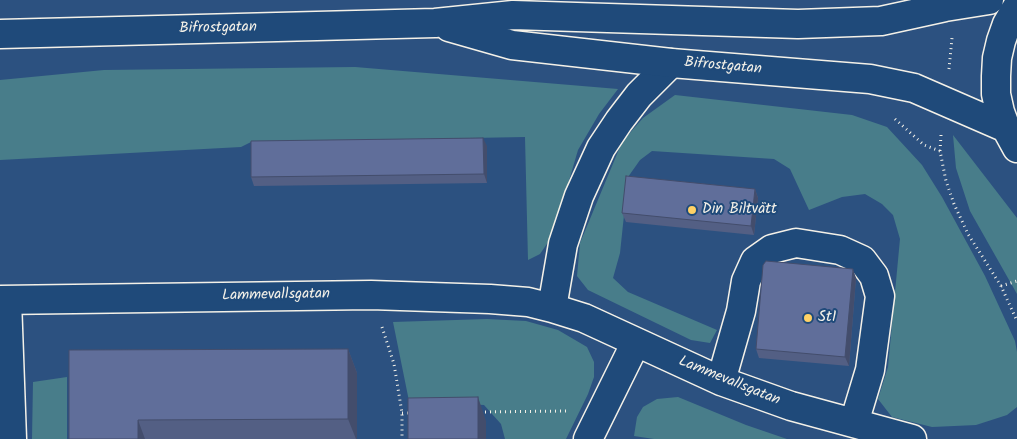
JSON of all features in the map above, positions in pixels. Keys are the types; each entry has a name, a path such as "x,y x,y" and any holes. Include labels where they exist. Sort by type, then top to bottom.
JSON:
{"main road":[{"name":"Bifrostgatan","path":"0,34 435,24 513,14 807,24 881,21 945,7 989,0"},
{"path":"1012,138 1000,112 996,94 997,58 1007,24 1017,7"},
{"name":"Bifrostgatan","path":"435,24 512,45 671,63 870,79 914,88 947,102 1012,138"},
{"path":"552,308 563,244 579,196 602,148 619,121 639,95 671,63"},
{"path":"721,381 741,311 746,281 755,261 772,249 796,243 840,250 862,260 874,276 880,296 870,370 854,423"},
{"name":"Lammevallsgatan","path":"4,300 372,295 528,302 584,318 721,381 792,406 912,439"},
{"path":"4,300 12,439"},
{"path":"588,439 636,342"}],"path":[{"path":"945,7 952,36 947,102 942,123 940,151 946,180 954,204 968,234 1001,286 1017,321"},
{"path":"893,118 924,145 940,151"},
{"path":"1001,286 1017,280"},
{"path":"372,295 394,364 402,413 402,439"},
{"path":"478,412 602,410"},
{"path":"402,413 411,413"}],"green space":[{"path":"355,67 618,89 599,114 578,150 553,235 540,254 528,260 525,137 251,142 241,147 0,160 0,80 104,70"},
{"path":"675,95 852,115 887,127 922,165 942,197 985,276 1015,341 1017,352 1017,407 1007,415 976,425 932,427 892,417 878,399 888,367 900,239 893,215 882,204 865,194 842,197 809,210 790,169 774,159 652,151 640,160 628,177 620,253 613,278 628,292 717,330 710,343 691,340 588,290 577,276 580,243 622,142 643,118"},
{"path":"953,135 1017,218 1017,294 970,211 956,168"},
{"path":"487,319 526,321 558,330 587,347 594,362 594,377 588,394 566,439 505,439 501,424 484,405 409,401 393,322"},
{"path":"67,377 67,439 32,439 33,382"},
{"path":"678,397 746,425 787,439 654,439 634,436 637,417 643,407 657,399"}],"building":[{"path":"483,138 484,174 251,177 251,141"},
{"name":"Din Biltvätt","path":"626,176 755,189 751,226 622,213"},
{"name":"St1","path":"766,261 853,269 845,357 756,349 763,265"},
{"path":"348,349 348,419 138,420 138,439 69,439 69,350"},
{"path":"478,397 478,439 408,439 408,398"}],"place":[{"name":"Din Biltvätt","path":"692,210"},
{"name":"St1","path":"808,318"}]}
